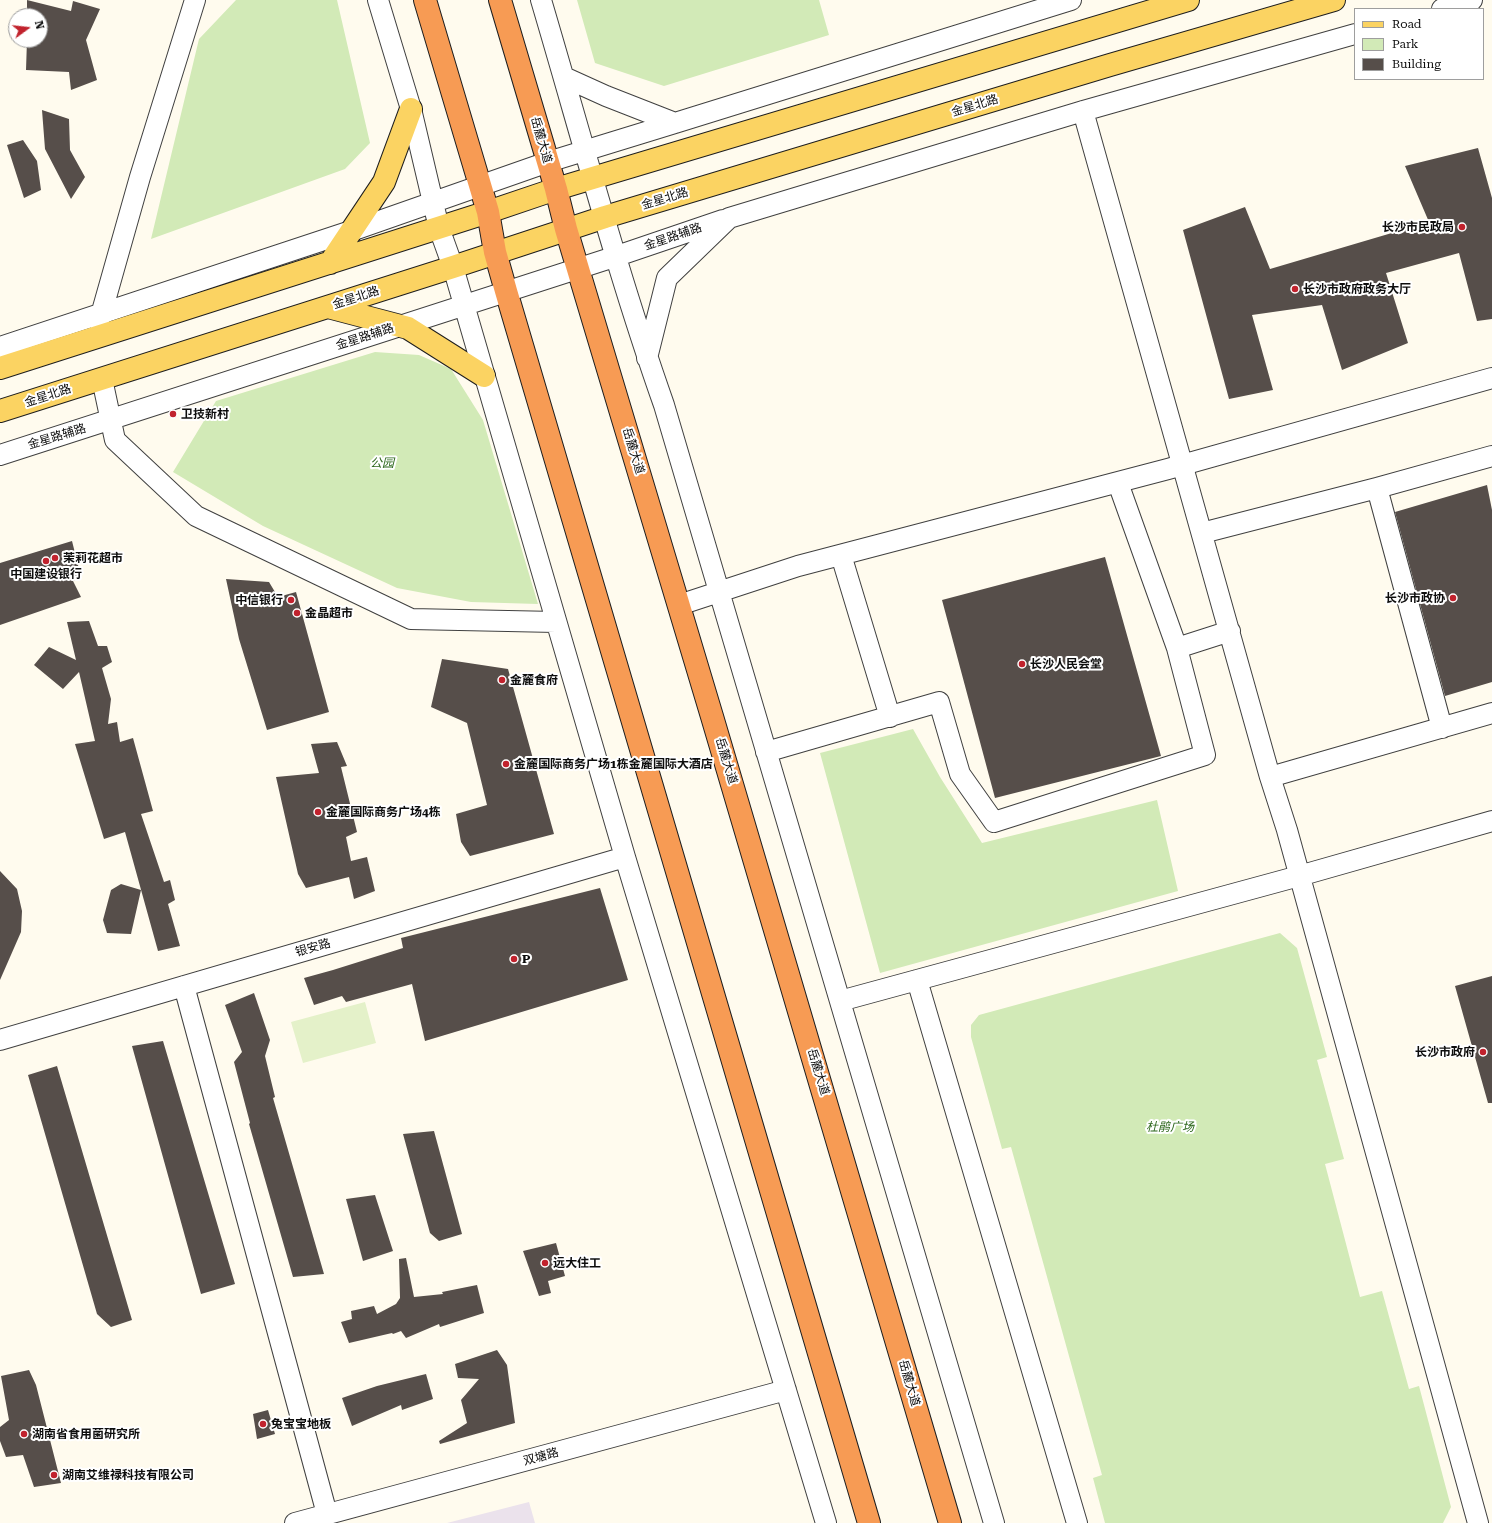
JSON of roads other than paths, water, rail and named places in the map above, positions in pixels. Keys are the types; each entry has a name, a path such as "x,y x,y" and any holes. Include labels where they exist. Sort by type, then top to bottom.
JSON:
{"highway":[{"path":"425,0 488,212 495,252 506,291 869,1523"},
{"name":"岳麓大道","path":"500,0 556,189 566,229 896,1336 950,1523"}],"main road":[{"path":"0,368 439,228 556,189 1188,0"},
{"name":"金星北路","path":"0,411 453,267 605,216 1110,65 1334,0"},
{"path":"330,263 384,182 411,109"},
{"path":"328,307 408,328 484,376"}],"street":[{"path":"95,338 140,177 195,0"},
{"path":"378,0 411,109 439,228 453,267 625,857 826,1523"},
{"path":"541,0 592,178 605,216 647,358 666,412 720,592 994,1523"},
{"path":"0,346 351,231 584,150 1071,0"},
{"path":"1445,8 1472,0"},
{"name":"金星路辅路","path":"0,455 112,420 729,218 1083,111 1354,34"},
{"path":"564,77 606,96 675,123"},
{"path":"1083,111 1299,876 1478,1523"},
{"path":"647,358 667,278 729,218"},
{"path":"679,605 798,566 1183,465 1492,378"},
{"path":"102,379 112,420 115,440 196,516 411,619 556,622"},
{"path":"1202,533 1377,488 1492,456"},
{"path":"766,752 939,702 960,774 994,822 1205,755 1177,648 1118,482"},
{"path":"1377,488 1442,728"},
{"path":"841,555 890,717"},
{"path":"1177,648 1230,631"},
{"path":"1270,777 1492,713"},
{"path":"840,1001 1299,876 1492,821"},
{"name":"银安路","path":"0,1040 625,857"},
{"path":"917,980 1077,1523"},
{"path":"184,986 327,1514"},
{"name":"双塘路","path":"295,1523 786,1390"}],"place":[{"name":"长沙市民政局","path":"1462,227"},
{"name":"长沙市政府政务大厅","path":"1295,289"},
{"name":"卫技新村","path":"173,414"},
{"name":"茉莉花超市","path":"55,558"},
{"name":"中国建设银行","path":"46,561"},
{"name":"长沙市政协","path":"1453,598"},
{"name":"中信银行","path":"291,600"},
{"name":"金晶超市","path":"297,613"},
{"name":"长沙人民会堂","path":"1022,664"},
{"name":"金麓食府","path":"502,680"},
{"name":"金麓国际商务广场1栋金麓国际大酒店","path":"506,764"},
{"name":"金麓国际商务广场4栋","path":"318,812"},
{"name":"P","path":"514,959"},
{"name":"长沙市政府","path":"1483,1052"},
{"name":"远大住工","path":"545,1263"},
{"name":"兔宝宝地板","path":"263,1424"},
{"name":"湖南省食用菌研究所","path":"24,1434"},
{"name":"湖南艾维禄科技有限公司","path":"54,1475"}],"park label":[{"name":"公园","path":"382,463"},
{"name":"杜鹃广场","path":"1170,1127"}]}
